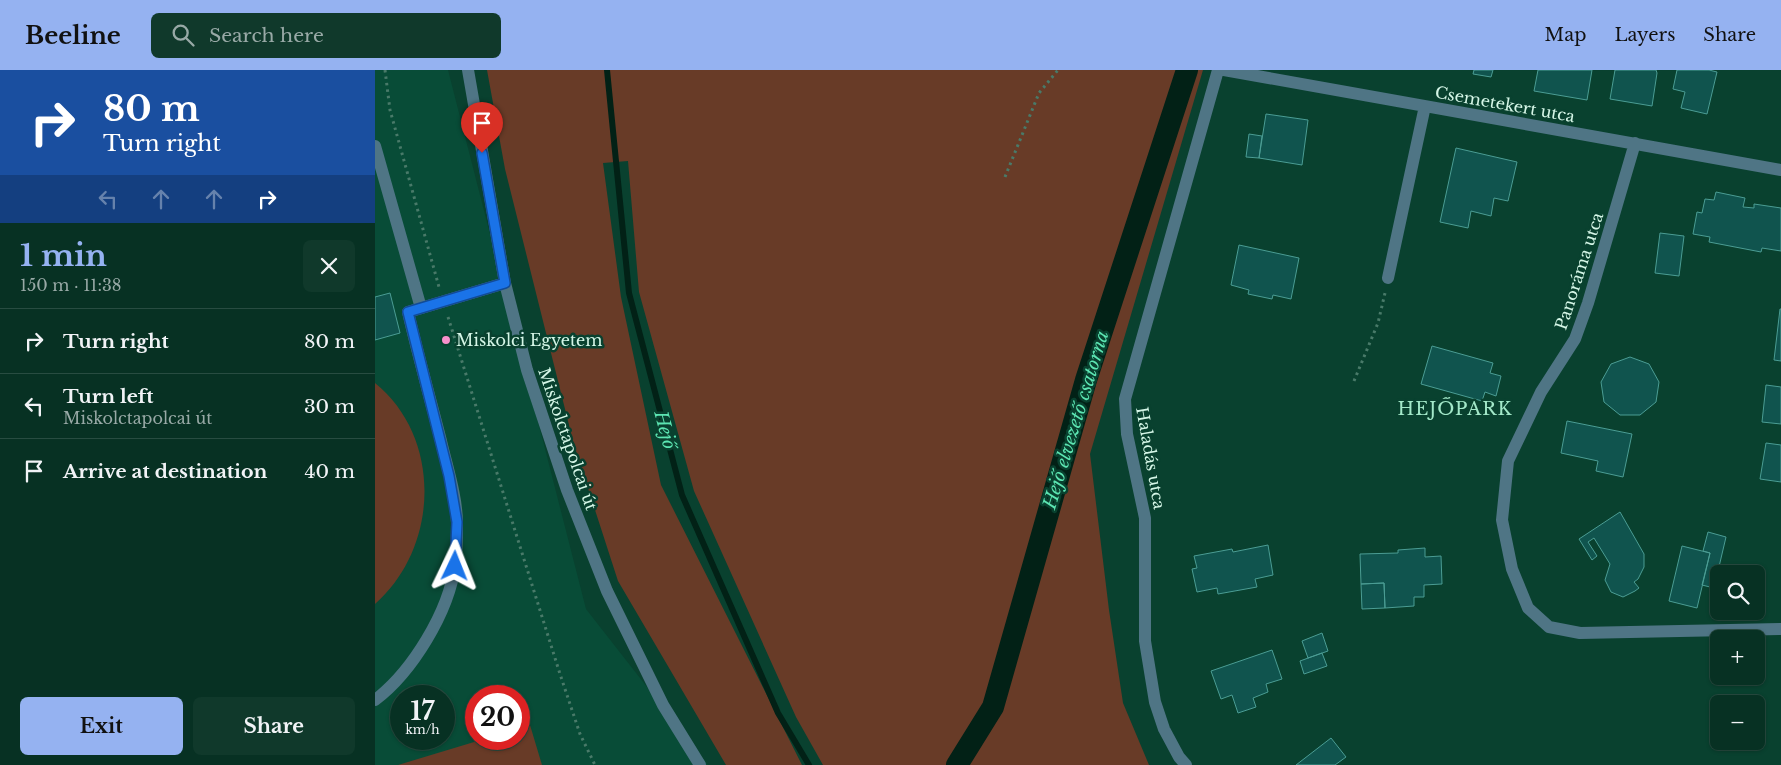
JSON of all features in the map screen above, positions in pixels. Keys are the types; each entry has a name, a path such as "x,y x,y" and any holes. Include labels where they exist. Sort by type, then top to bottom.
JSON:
{"street":[{"name":"Miskolctapolcai út","path":"468,70 505,283 527,370 567,490 607,591 663,705 700,765"},
{"name":"Haladás utca","path":"1186,765 1179,757 1164,729 1154,694 1145,641 1145,518 1127,434 1125,399 1218,70"},
{"name":"Csemetekert utca","path":"1224,70 1781,170"},
{"path":"1388,278 1425,106"},
{"name":"Panoráma utca","path":"1635,144 1588,303 1575,339 1541,392 1508,461 1502,520 1512,569 1528,608 1549,627 1580,633 1781,629"},
{"path":"375,146 421,308"},
{"path":"375,700 384,694 408,667 432,633 446,597 455,566 457,522 449,476 408,312 442,300 505,283"}],"path":[{"path":"385,70 390,110 442,300 560,674 580,734 595,765"},
{"path":"1005,177 1039,93 1058,70"},
{"path":"1354,381 1378,323 1388,278"}],"shaded area":[{"name":"Miskolci Egyetem","path":"375,70 448,70 586,609 708,765 375,765"},
{"path":"487,70 1203,70 1090,454 1109,610 1123,703 1149,765 823,765 796,717 694,491 639,292 628,161 603,163 621,297 661,485 802,765 726,765 618,581 574,445 505,169"},
{"path":"375,383 397,406 413,433 422,462 425,493 421,524 412,554 396,581 375,604"},
{"path":"530,725 542,765 398,765 448,750 455,750 455,748 465,745 465,750 530,750"}],"building":[{"path":"1474,70 1493,70 1491,77 1473,74"},
{"path":"1538,70 1592,70 1587,100 1534,91"},
{"path":"1615,70 1656,70 1652,106 1610,99"},
{"path":"1677,70 1709,70 1717,72 1707,114 1681,108 1685,92 1673,89"},
{"path":"1266,114 1308,120 1302,165 1259,158"},
{"path":"1249,134 1262,136 1259,158 1246,157"},
{"path":"1456,148 1517,162 1508,201 1494,198 1491,216 1471,211 1468,228 1440,222"},
{"path":"1716,192 1745,198 1743,207 1754,208 1754,204 1781,208 1781,251 1762,248 1761,252 1709,242 1710,237 1693,234 1697,212 1702,213 1705,199 1714,200"},
{"path":"1660,233 1684,236 1679,276 1655,273"},
{"path":"1239,245 1299,258 1291,299 1273,295 1272,299 1248,294 1249,290 1231,285"},
{"path":"390,293 400,333 375,340 375,297"},
{"path":"1781,309 1781,361 1774,360"},
{"path":"1432,346 1493,363 1490,373 1501,376 1496,396 1485,392 1482,401 1421,384"},
{"path":"1630,357 1649,364 1659,382 1656,402 1640,415 1620,415 1604,402 1601,382 1611,364"},
{"path":"1766,385 1781,387 1781,424 1762,422"},
{"path":"1567,421 1632,434 1623,477 1596,471 1598,461 1561,453"},
{"path":"1766,443 1781,445 1781,482 1760,479"},
{"path":"1620,512 1644,554 1644,567 1638,579 1634,582 1639,588 1623,597 1611,592 1605,580 1610,564 1594,538 1588,542 1597,556 1592,560 1579,539"},
{"path":"1708,532 1726,537 1719,565 1710,565 1710,587 1702,585 1710,553 1703,551"},
{"path":"1268,545 1273,575 1255,579 1257,587 1218,594 1217,588 1197,592 1192,569 1197,568 1194,556 1232,549 1233,552"},
{"path":"1682,546 1710,553 1697,608 1669,601"},
{"path":"1425,548 1425,557 1441,556 1442,584 1424,585 1424,597 1414,597 1414,606 1385,608 1384,583 1361,584 1360,554 1398,553 1398,550"},
{"path":"1384,583 1385,608 1362,609 1361,584"},
{"path":"1322,633 1328,651 1308,658 1302,641"},
{"path":"1272,650 1282,679 1266,684 1268,692 1253,698 1256,707 1238,713 1232,695 1221,699 1211,671"},
{"path":"1322,653 1327,666 1304,674 1300,661"},
{"path":"1331,738 1346,757 1335,765 1296,765"}],"waterway":[{"name":"Hejő","path":"607,70 629,293 682,495 778,713 809,765"},
{"name":"Hejő elvezető csatorna","path":"957,765 993,707 1086,380 1187,70"}],"place":[{"name":"Miskolci Egyetem","path":"446,340"}],"district":[{"name":"HEJŐPARK","path":"1455,409"}],"route":[{"path":"455,566 457,522 449,476 408,312 442,300 505,283 482,153"}]}
